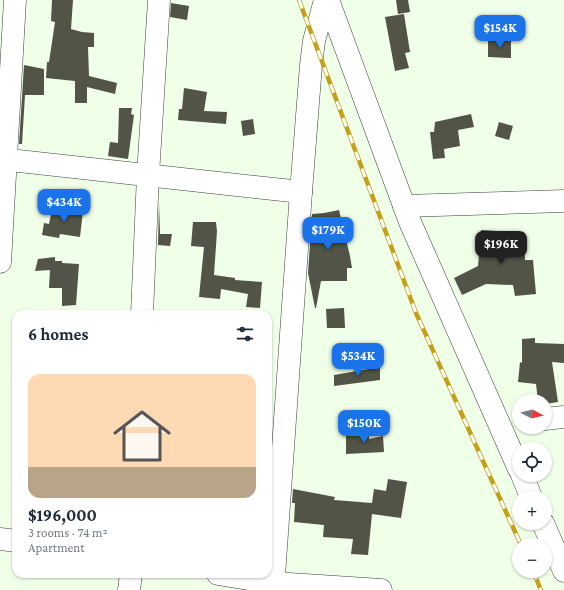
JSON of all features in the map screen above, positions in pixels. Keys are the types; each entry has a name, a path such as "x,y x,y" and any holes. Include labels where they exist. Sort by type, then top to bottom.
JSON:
{"street":[{"path":"0,262 3,160 15,0"},
{"path":"142,310 148,176 159,0"},
{"path":"273,586 311,65 314,41 327,0"},
{"path":"327,0 404,206 510,424 514,442"},
{"path":"3,160 301,192"},
{"path":"404,206 564,201"},
{"path":"552,418 564,417"},
{"path":"546,530 564,571"},
{"path":"0,538 12,540"},
{"path":"130,590 131,578"},
{"path":"236,578 273,586 381,590"}],"building":[{"path":"52,0 73,0 71,29 94,33 94,47 88,47 89,76 117,83 115,94 87,87 87,103 75,103 75,81 46,78 47,62 49,62 55,22 51,21"},
{"path":"396,0 408,0 410,12 398,14"},
{"path":"171,3 189,6 187,20 170,17"},
{"path":"404,14 410,52 405,53 409,68 395,71 385,17"},
{"path":"488,40 511,40 511,58 488,57"},
{"path":"24,65 44,69 44,95 25,95 22,144 19,144"},
{"path":"184,88 207,92 204,111 227,112 226,124 178,120 179,109 182,109"},
{"path":"119,108 132,108 131,114 134,115 128,159 108,156 110,142 118,143"},
{"path":"471,114 474,127 458,130 460,146 444,149 445,158 433,159 430,132 434,132 435,122"},
{"path":"253,119 255,134 243,136 241,121"},
{"path":"499,122 513,126 509,140 495,136"},
{"path":"159,203 160,234 172,234 170,246 158,245"},
{"path":"53,205 83,211 80,237 60,234 59,238 42,235 44,223 49,224"},
{"path":"339,210 352,268 347,268 347,281 321,281 315,308 308,273 312,214"},
{"path":"193,222 216,222 217,231 214,275 235,278 235,280 262,282 260,308 246,307 248,294 221,289 220,299 199,297 204,247 191,246"},
{"path":"481,230 498,231 498,233 524,232 525,260 533,260 536,294 515,296 513,285 486,284 462,295 454,278 478,266"},
{"path":"55,257 55,261 79,264 76,305 62,306 62,288 49,288 50,270 35,271 38,259"},
{"path":"344,308 345,328 327,328 326,309"},
{"path":"535,338 535,343 564,344 564,363 552,362 558,402 552,403 552,394 537,394 536,384 518,382 520,362 522,363 522,339"},
{"path":"380,367 380,380 334,386 334,375"},
{"path":"369,434 369,439 383,436 384,452 346,454 346,435"},
{"path":"388,479 407,482 401,518 372,514 368,555 351,554 353,539 323,537 324,525 294,522 295,503 292,503 293,489 335,497 334,500 372,503 374,489 386,491"}],"railway":[{"path":"299,0 416,313 518,538"},
{"path":"536,578 541,590"}]}
